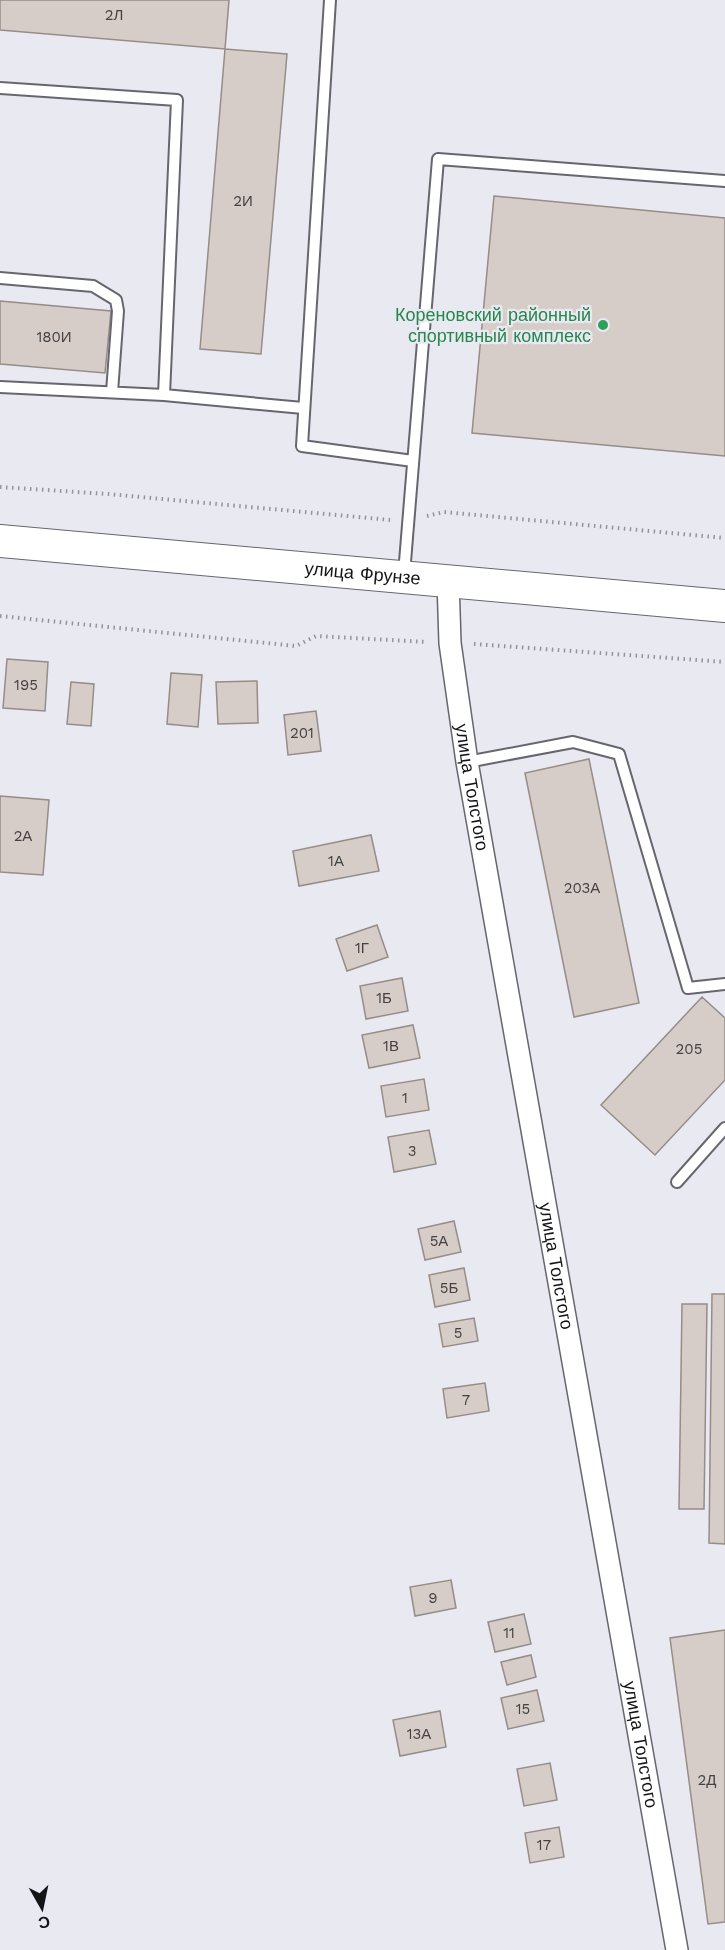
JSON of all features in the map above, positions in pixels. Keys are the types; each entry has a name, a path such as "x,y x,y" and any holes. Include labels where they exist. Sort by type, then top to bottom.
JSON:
{"main road":[{"name":"улица Фрунзе","path":"0,541 725,606"}],"street":[{"name":"улица Толстого","path":"448,581 450,643 467,762 677,1950"}],"lane":[{"path":"330,0 302,446 413,461"},
{"path":"0,88 177,100 164,395"},
{"path":"404,578 438,159 725,181"},
{"path":"0,278 93,286 116,300 118,311 112,392"},
{"path":"0,387 164,395 303,408"},
{"path":"467,762 573,742 620,754 688,988 725,984"},
{"path":"677,1182 725,1128"}],"path":[{"path":"0,487 108,494 408,522 444,512 725,538"},
{"path":"0,616 296,646 316,636 725,662"}],"building":[{"path":"0,0 229,0 225,49 0,30"},
{"path":"225,49 287,54 261,354 200,349"},
{"name":"Кореновский районный спортивный комплекс","path":"494,196 725,218 725,456 472,433"},
{"path":"0,301 111,311 105,373 0,364"},
{"path":"7,659 48,662 45,711 3,708"},
{"path":"171,673 202,675 198,727 167,724"},
{"path":"257,681 258,723 218,724 216,682"},
{"path":"71,682 94,684 91,726 67,724"},
{"path":"316,711 321,751 288,755 284,715"},
{"path":"589,759 639,1003 574,1017 525,773"},
{"path":"0,796 49,800 43,875 0,872"},
{"path":"371,835 379,871 299,886 293,851"},
{"path":"377,925 388,957 347,971 336,939"},
{"path":"402,978 408,1011 366,1019 360,986"},
{"path":"702,997 725,1018 725,1080 655,1155 601,1105"},
{"path":"413,1025 420,1058 369,1068 362,1035"},
{"path":"424,1079 429,1110 386,1117 381,1086"},
{"path":"429,1130 436,1164 394,1172 388,1137"},
{"path":"454,1221 461,1252 425,1260 418,1229"},
{"path":"464,1268 470,1300 435,1307 429,1275"},
{"path":"712,1294 725,1294 725,1544 709,1543"},
{"path":"682,1304 707,1304 704,1509 679,1509"},
{"path":"474,1318 478,1341 443,1347 439,1324"},
{"path":"485,1383 489,1411 447,1418 443,1389"},
{"path":"451,1580 456,1608 415,1616 410,1587"},
{"path":"524,1614 531,1644 495,1652 488,1622"},
{"path":"725,1630 725,1922 708,1924 670,1638"},
{"path":"531,1655 536,1677 507,1685 501,1662"},
{"path":"537,1690 544,1721 508,1729 501,1698"},
{"path":"440,1711 446,1747 400,1756 393,1720"},
{"path":"550,1763 557,1800 524,1806 517,1769"},
{"path":"559,1827 564,1857 530,1863 525,1833"}],"place":[{"name":"Кореновский районный спортивный комплекс","path":"603,325"}]}
